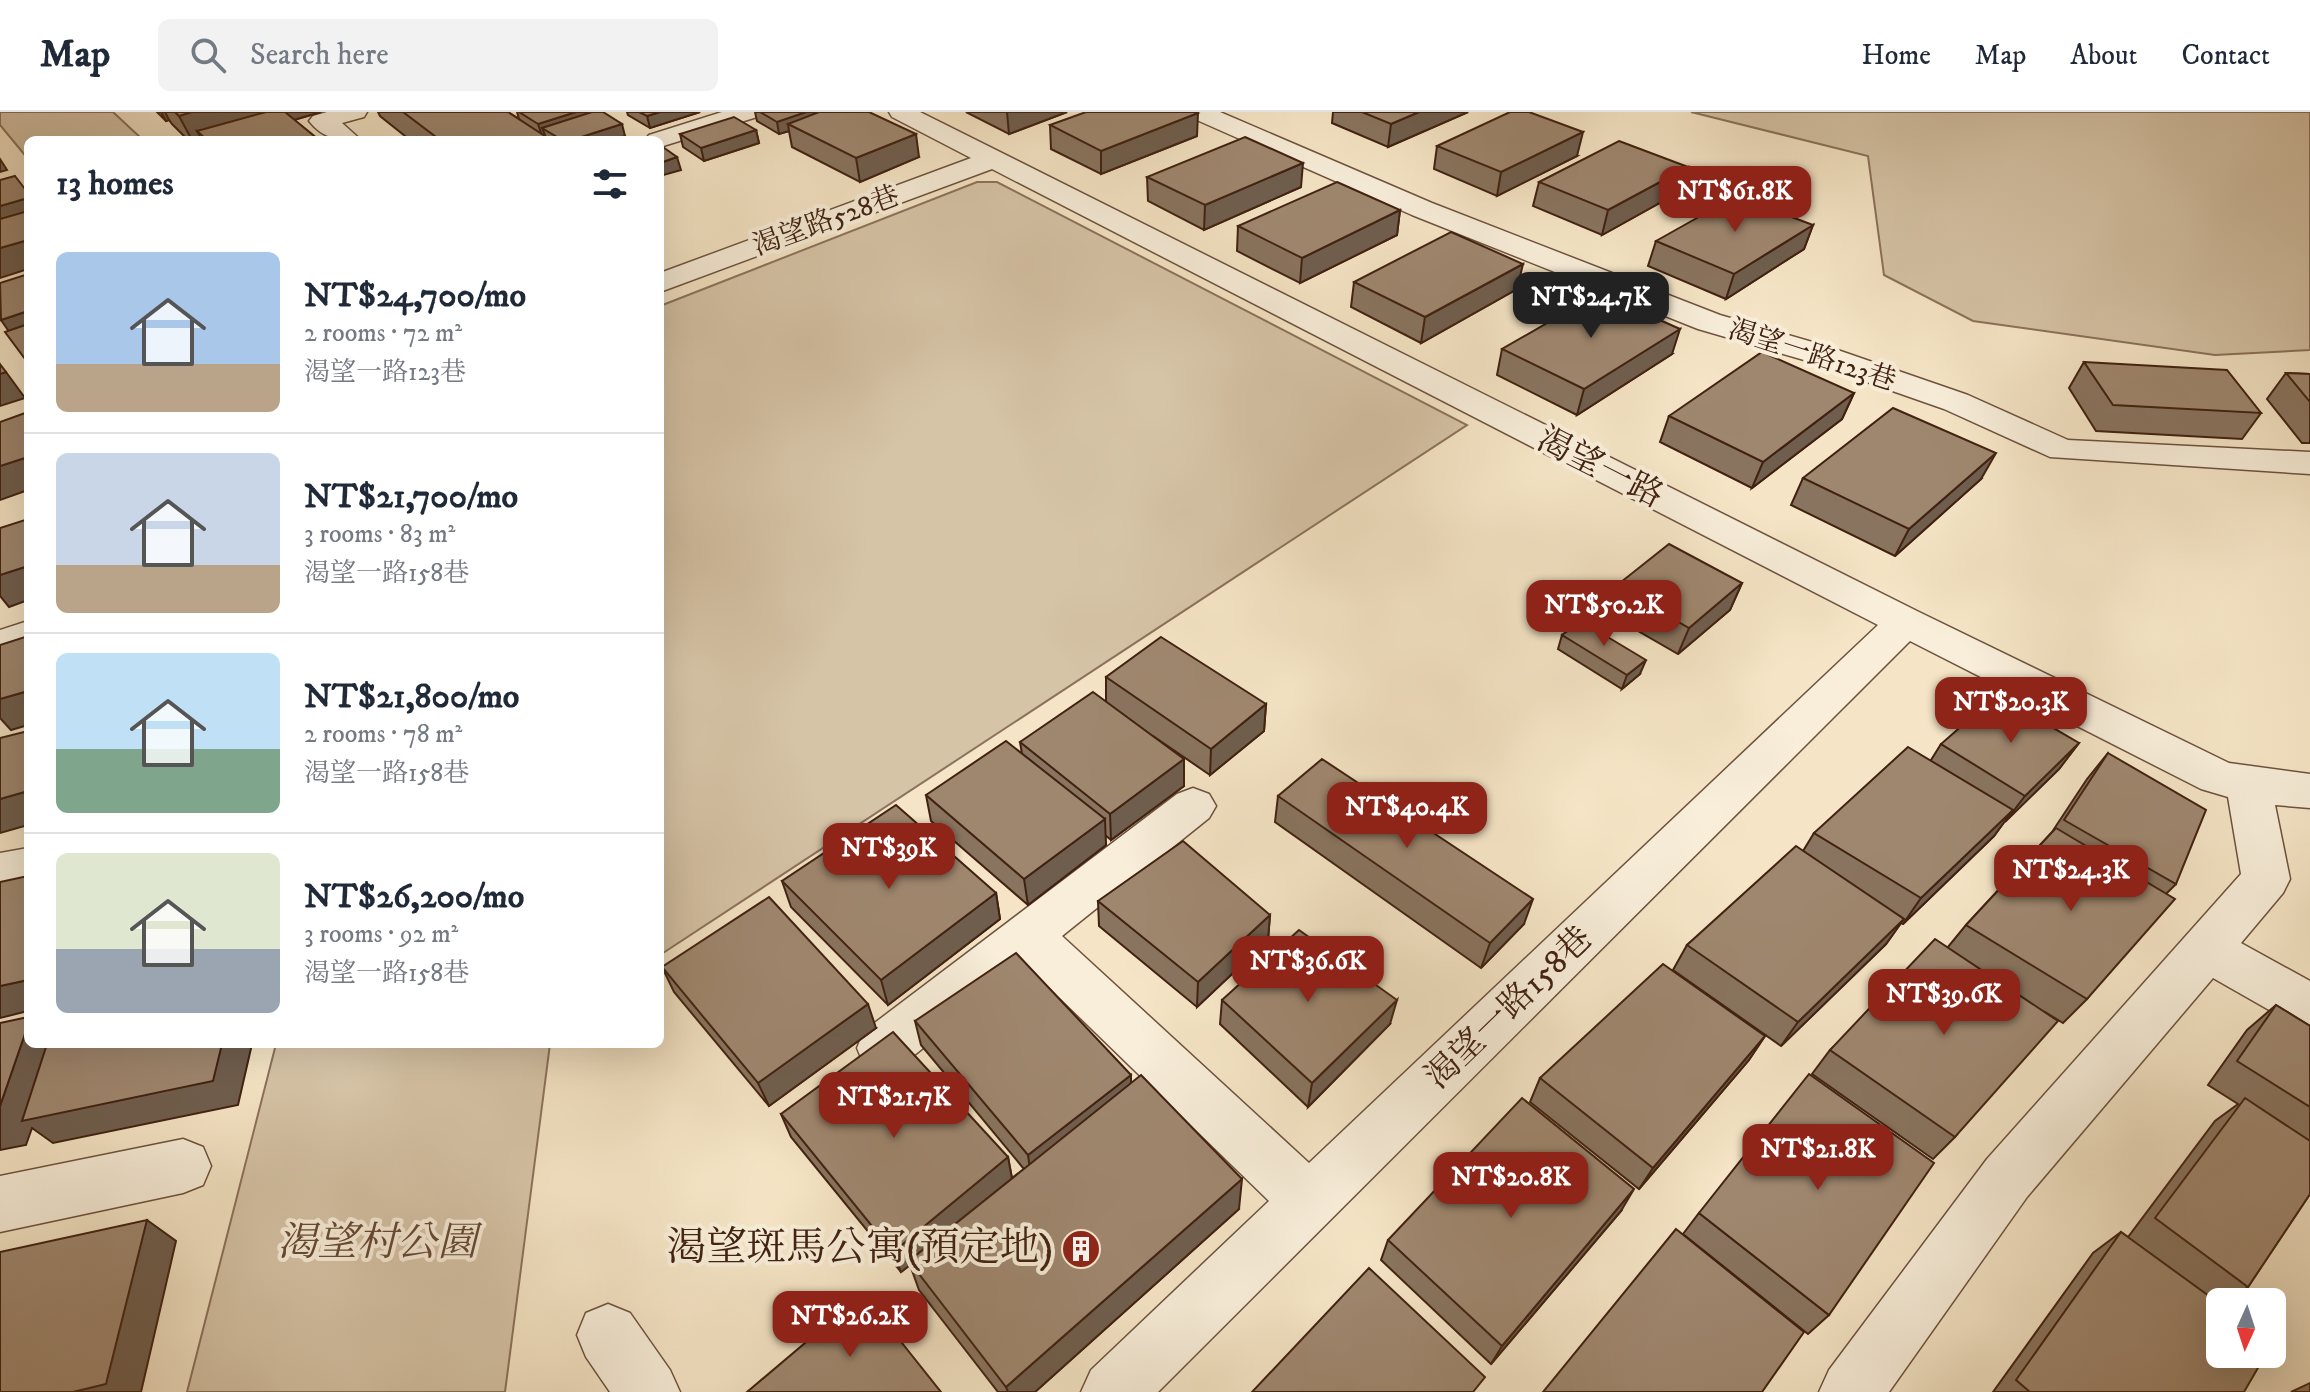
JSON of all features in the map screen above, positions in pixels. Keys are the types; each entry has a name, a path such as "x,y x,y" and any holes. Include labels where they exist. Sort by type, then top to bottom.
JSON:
{"street":[{"path":"343,136 322,121 355,112"},
{"path":"664,138 748,112"},
{"name":"渴望一路","path":"901,112 2217,777 2252,807 2310,791"},
{"name":"渴望一路123巷","path":"1199,112 1422,209 1680,311 1956,402 2062,450 2310,463"},
{"name":"渴望路528巷","path":"664,282 993,159"},
{"name":"渴望一路158巷","path":"1113,1392 1905,622"},
{"path":"0,644 24,636"},
{"path":"883,1048 1193,806"},
{"path":"1851,1392 2007,1178 2266,879 2252,807"},
{"path":"0,872 24,868"},
{"path":"1029,936 1310,1202"},
{"path":"2207,949 2310,1007"},
{"path":"0,1204 183,1166"},
{"path":"608,1335 648,1392"}],"green space":[{"path":"0,112 113,112 139,136 24,136 24,154 0,125"},
{"path":"1691,112 2310,112 2310,350 2215,355 1973,321 1884,275 1868,156"},
{"path":"977,182 997,182 1467,425 664,952 664,304"},
{"name":"渴望村公園","path":"275,1048 549,1048 505,1392 187,1392"}],"building":[{"path":"266,112 285,112 314,136 203,136 197,131"},
{"path":"403,112 508,112 545,136 435,136"},
{"path":"519,112 576,112 538,124"},
{"path":"592,112 603,112 622,124 584,136 555,136 542,128"},
{"path":"639,112 660,112 647,116"},
{"path":"760,112 806,112 777,122"},
{"path":"819,112 869,112 916,134 856,158 788,124"},
{"path":"1086,112 1198,113 1101,151 1050,125"},
{"path":"1362,112 1419,112 1391,124"},
{"path":"1510,112 1529,112 1583,132 1501,172 1437,146"},
{"path":"734,117 756,130 701,148 680,134"},
{"path":"1245,137 1303,163 1205,205 1147,177"},
{"path":"1619,141 1688,167 1608,210 1539,182"},
{"path":"664,148 677,157 664,162"},
{"path":"15,176 24,188 24,199 0,206 0,180"},
{"path":"1337,182 1400,210 1302,258 1238,226"},
{"path":"1736,196 1813,225 1734,274 1656,241"},
{"path":"24,212 24,241 0,248 0,219"},
{"path":"1451,232 1523,264 1425,317 1354,282"},
{"path":"24,275 24,312 1,320 0,283"},
{"path":"1599,293 1680,329 1584,389 1502,349"},
{"path":"24,325 24,358 5,332"},
{"path":"1762,352 1854,393 1763,462 1669,416"},
{"path":"2084,362 2227,370 2261,413 2113,405"},
{"path":"2286,373 2310,374 2310,402"},
{"path":"1893,408 1996,453 1909,529 1803,478"},
{"path":"24,413 24,458 0,466 0,422"},
{"path":"24,520 24,567 0,575 0,528"},
{"path":"1669,544 1742,583 1689,628 1616,586"},
{"path":"1581,621 1646,660 1627,675 1562,635"},
{"path":"24,637 24,692 0,699 0,645"},
{"path":"1161,637 1266,704 1211,749 1106,677"},
{"path":"1093,692 1184,759 1110,814 1020,742"},
{"path":"1997,695 2079,743 2025,796 1941,744"},
{"path":"24,732 24,792 0,799 0,738"},
{"path":"1006,741 1105,819 1024,879 926,795"},
{"path":"1908,747 2013,810 1921,898 1814,833"},
{"path":"2108,753 2206,810 2176,884 2064,820"},
{"path":"1322,759 1533,899 1490,943 1278,796"},
{"path":"896,805 996,893 881,980 782,881"},
{"path":"2056,828 2175,899 2087,999 1966,925"},
{"path":"1183,841 1270,915 1198,982 1098,901"},
{"path":"1796,846 1904,919 1798,1022 1687,945"},
{"path":"24,877 24,981 0,986 0,882"},
{"path":"769,897 868,1004 758,1083 664,966"},
{"path":"1299,930 1397,1000 1312,1083 1222,1000"},
{"path":"1935,939 2058,1021 1955,1137 1830,1050"},
{"path":"1016,953 1131,1075 1028,1155 915,1021"},
{"path":"1663,964 1765,1036 1653,1168 1540,1078"},
{"path":"2276,1005 2310,1026 2310,1107 2237,1061"},
{"path":"24,1018 24,1037 0,1106 0,1023"},
{"path":"893,1032 1008,1157 893,1252 781,1114"},
{"path":"46,1048 221,1048 213,1081 22,1121"},
{"path":"1809,1074 1934,1163 1829,1315 1699,1213"},
{"name":"渴望斑馬公寓(預定地)","path":"1141,1075 1242,1179 1006,1387 909,1261"},
{"path":"1522,1098 1634,1189 1502,1346 1388,1240"},
{"path":"2245,1098 2310,1141 2310,1194 2248,1287 2155,1218"},
{"path":"147,1220 106,1384 73,1392 0,1392 0,1252"},
{"path":"1676,1229 1804,1332 1762,1392 1543,1392"},
{"path":"2121,1232 2206,1294 2206,1368 2258,1368 2244,1392 2030,1392 2016,1380"},
{"path":"1369,1268 1485,1377 1473,1392 1252,1392"},
{"path":"863,1294 941,1392 747,1392"}],"place":[{"name":"渴望斑馬公寓(預定地)","path":"1081,1249"}]}
